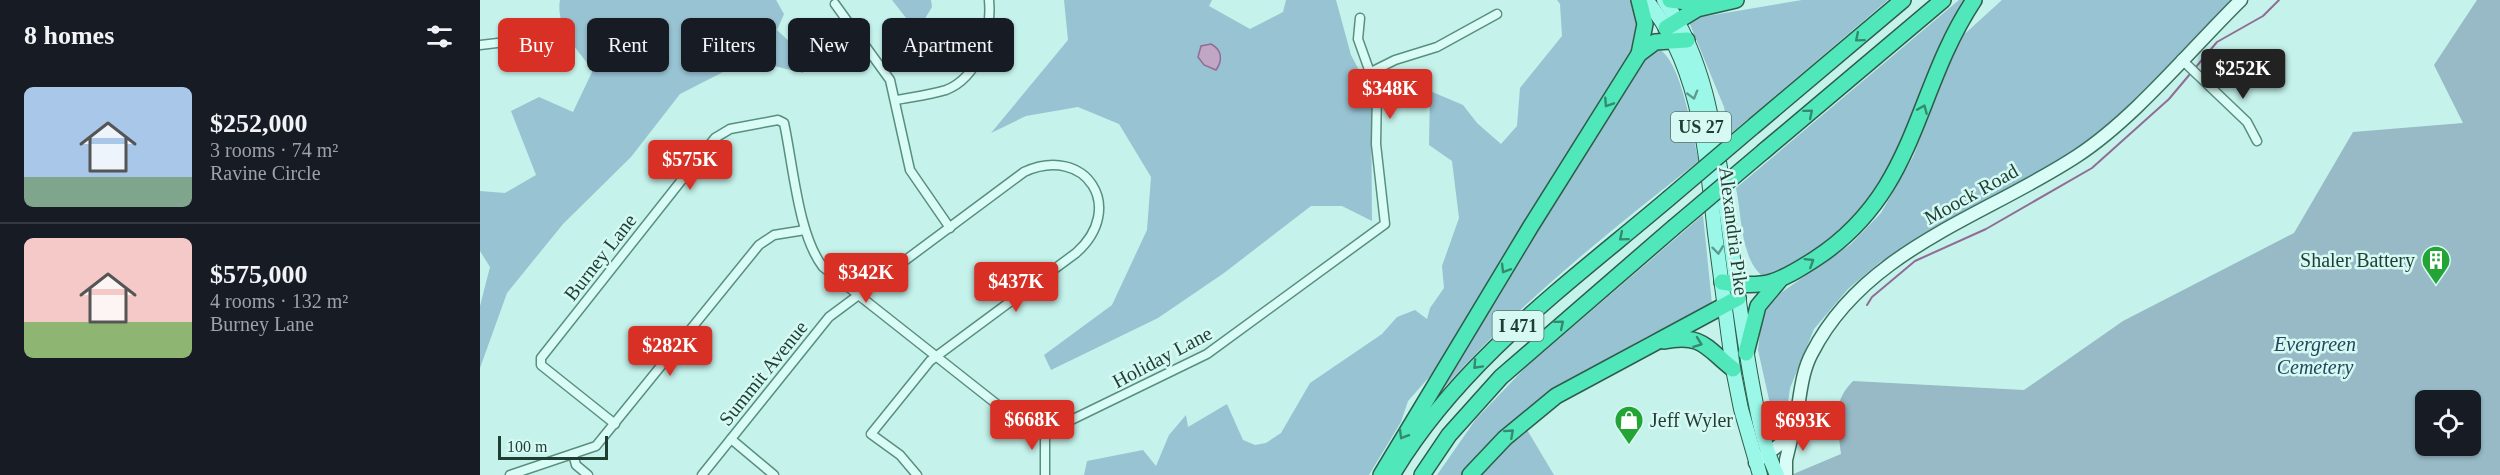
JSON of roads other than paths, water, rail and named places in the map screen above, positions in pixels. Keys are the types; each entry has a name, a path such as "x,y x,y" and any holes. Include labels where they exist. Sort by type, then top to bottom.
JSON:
{"highway":[{"path":"1639,0 1645,24 1639,54"},
{"path":"1670,0 1684,3 1716,3 1736,0"},
{"name":"I 471","path":"1392,475 1419,432 1483,359 1527,318 1904,0"},
{"name":"I 471","path":"1422,475 1449,435 1501,377 1943,0"},
{"path":"1470,475 1504,438 1556,396 1655,343 1730,292 1767,285 1781,279 1844,238 1884,192 1908,145 1960,23 1974,0"},
{"path":"1381,475 1531,226 1639,54 1648,45 1675,32 1697,9 1716,3"},
{"path":"1746,353 1758,306 1781,279"},
{"path":"1655,343 1675,338 1705,344 1733,369"}],"main road":[{"name":"Alexandria Pike","path":"1646,0 1675,32"},
{"name":"Alexandria Pike","path":"1664,0 1700,121 1730,292 1746,353 1759,421 1777,475"},
{"name":"Moock Road","path":"1786,475 1786,460 1799,393 1811,355 1836,316 1871,279 1908,251 2078,156 2127,115 2184,62 2241,0"},
{"name":"Alexandria Pike","path":"1730,292 1733,369 1755,463"},
{"path":"1759,421 1781,432 1794,428"},
{"path":"1755,463 1768,452 1785,443 1794,428"}],"street":[{"path":"896,100 945,90 970,74 986,38 989,0"},
{"path":"836,4 886,72 896,100 910,170 950,228"},
{"path":"1360,18 1358,39 1371,72 1395,60 1437,47 1497,14"},
{"path":"480,45 498,43"},
{"path":"2184,62 2247,122 2258,141"},
{"name":"Holiday Lane","path":"1045,427 1073,421 1207,354 1384,224 1376,144 1377,92 1371,72"},
{"name":"Burney Lane","path":"615,424 541,364 540,360 715,138 730,129 783,121 805,230 812,249 823,267 857,295"},
{"name":"Summit Avenue","path":"702,475 829,317 1024,172 1044,164 1064,165 1083,175 1098,195 1100,215 1092,237 1076,253 936,357"},
{"path":"510,475 596,446 759,245 774,235 805,230"},
{"path":"857,295 1013,417 1045,427 1045,475"},
{"path":"917,475 900,455 871,434 930,361 936,357"},
{"path":"731,439 774,475"},
{"path":"573,454 576,465 588,475"}],"waterway":[{"path":"1867,305 1872,297 1915,261 1986,229 2092,168 2169,99 2217,42 2263,16 2279,0"}],"place":[{"name":"Shaler Battery","path":"2436,286"},
{"name":"Jeff Wyler","path":"1629,446"}],"park label":[{"name":"Evergreen Cemetery","path":"2315,356"}]}
